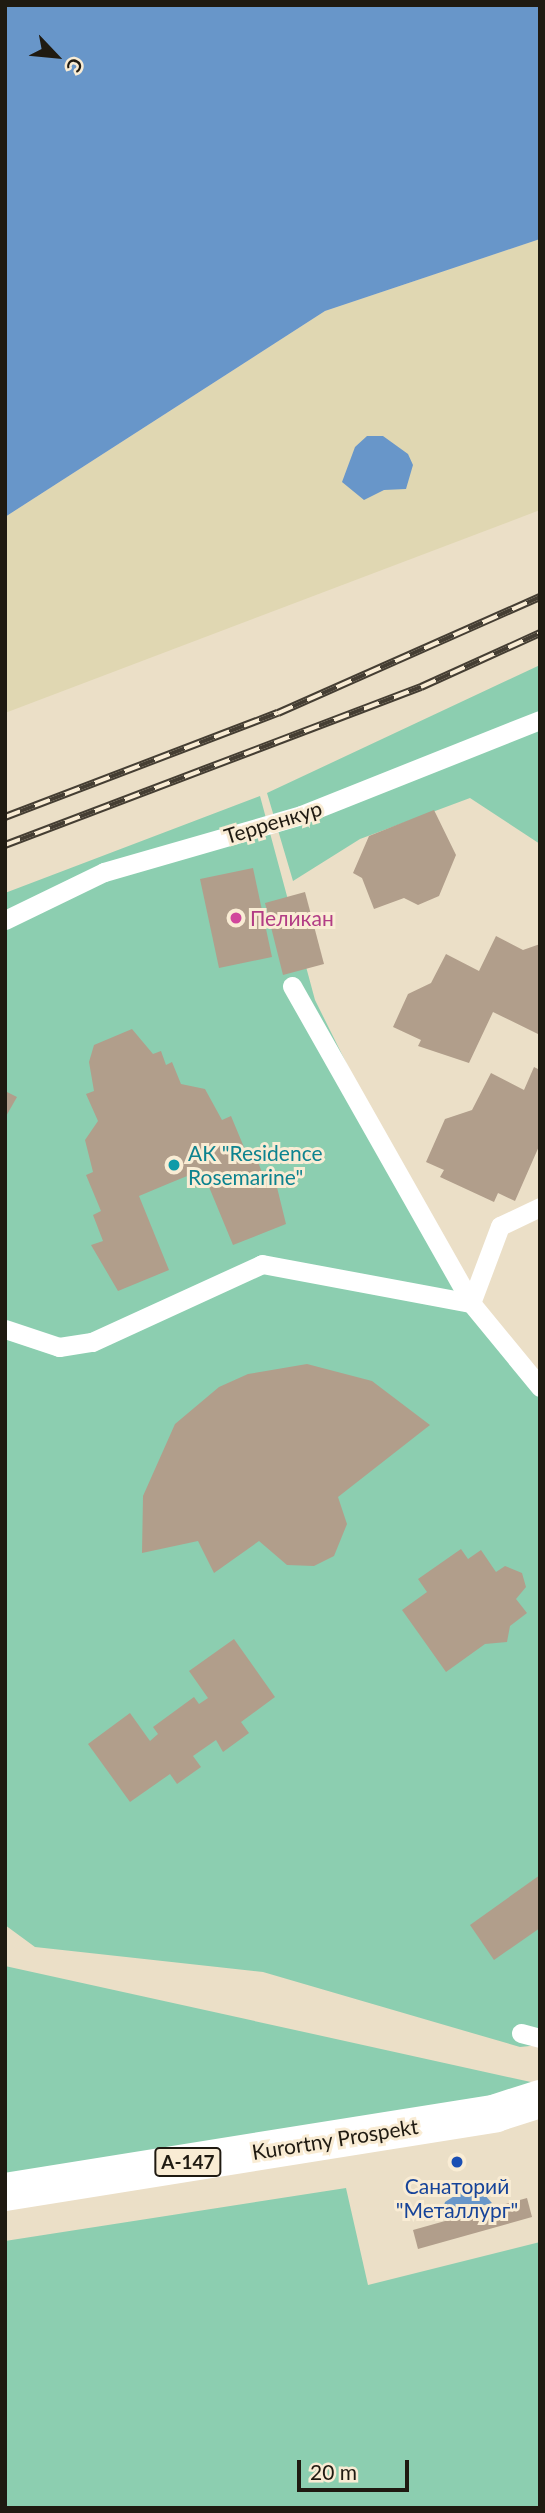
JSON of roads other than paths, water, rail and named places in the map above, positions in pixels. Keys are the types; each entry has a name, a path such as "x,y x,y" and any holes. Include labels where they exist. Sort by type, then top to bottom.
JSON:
{"main road":[{"name":"Kurortny Prospekt","path":"5,2192 496,2113 540,2099"}],"lane":[{"name":"Терренкур","path":"5,920 104,872 302,815 540,720"},
{"path":"292,986 471,1303 540,1387"},
{"path":"471,1303 500,1226 540,1207"},
{"path":"5,1329 59,1347 92,1342 262,1264 471,1303"}],"water":[{"path":"5,5 540,5 540,239 325,311 5,517"},
{"path":"367,436 383,436 408,454 413,465 406,489 384,490 364,500 342,482 355,447"},
{"path":"462,2191 482,2192 492,2203 441,2217 445,2202"}],"railway":[{"path":"5,817 278,713 540,597"},
{"path":"5,845 421,687 540,633"}],"place":[{"name":"Пеликан","path":"236,918"},
{"name":"АК \"Residence Rosemarine\"","path":"174,1165"},
{"name":"Санаторий \"Металлург\"","path":"457,2162"}]}
